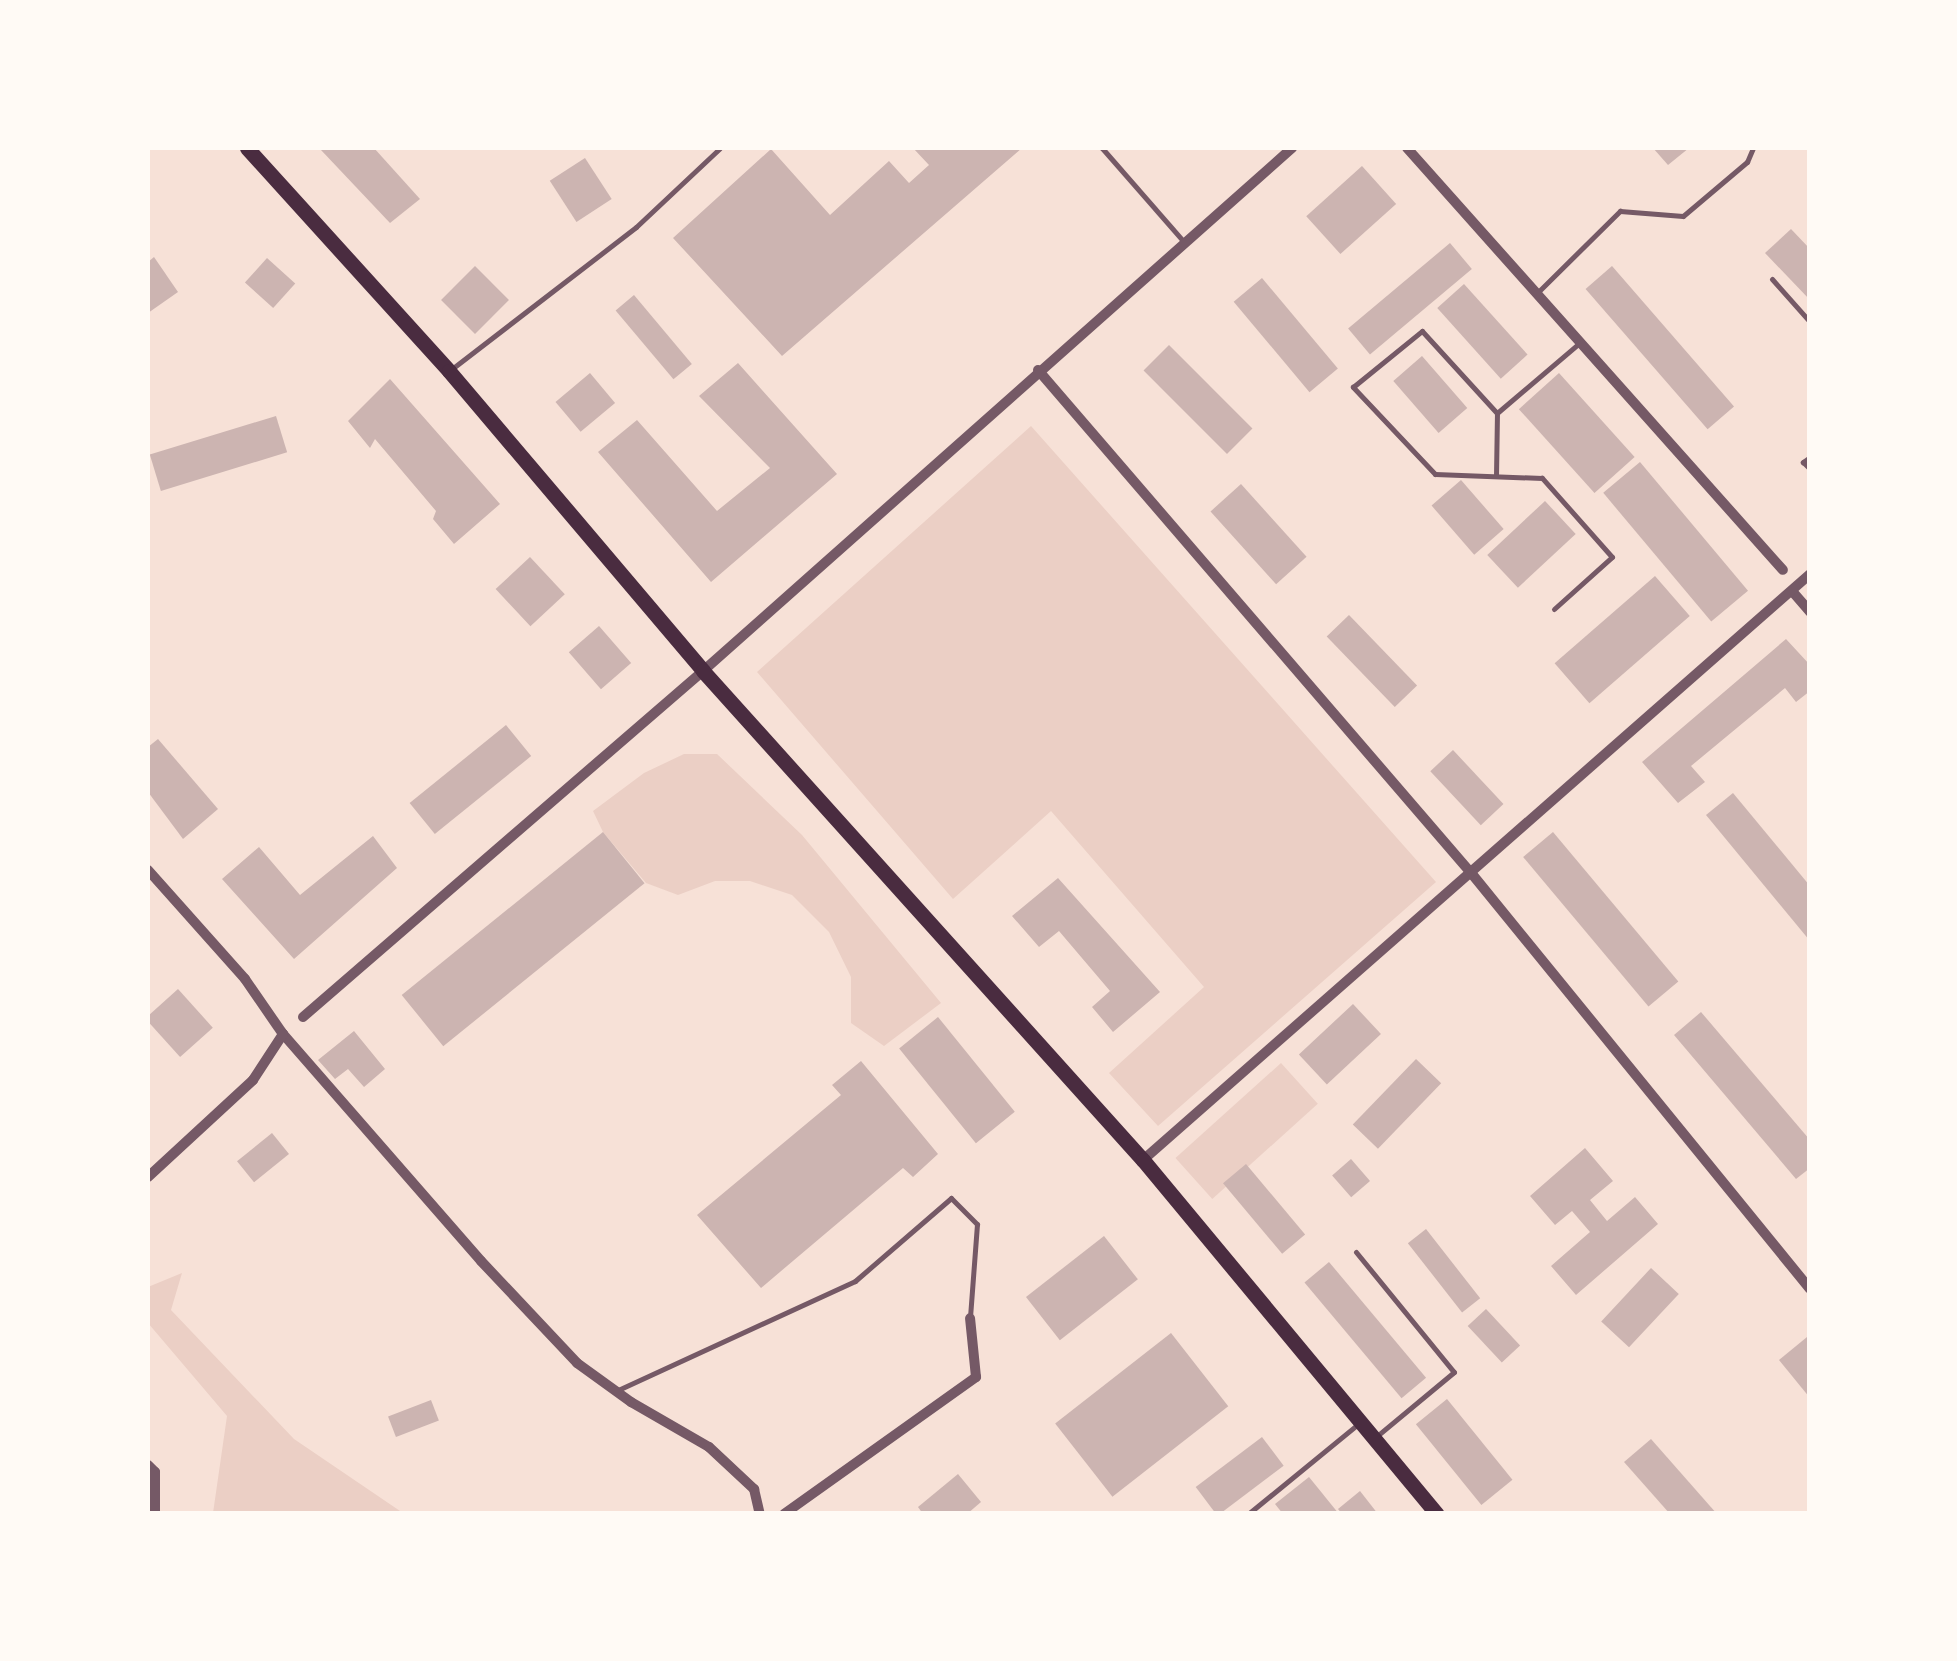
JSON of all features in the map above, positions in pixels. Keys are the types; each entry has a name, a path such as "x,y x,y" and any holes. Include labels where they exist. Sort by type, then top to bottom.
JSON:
{"main road":[{"path":"247,148 449,371 702,671 1143,1160 1437,1514"}],"street":[{"path":"302,1017 702,671 1292,148"},
{"path":"1407,148 1783,570"},
{"path":"1038,370 1472,874 1810,1289"},
{"path":"1143,1160 1810,574"},
{"path":"1792,591 1810,612"},
{"path":"148,870 245,979 283,1034 481,1261 577,1363 615,1391 709,1447 754,1489 760,1514"},
{"path":"148,1177 253,1080 283,1034"},
{"path":"784,1514 976,1377 970,1318"},
{"path":"148,1465 155,1472 155,1514"}],"lane":[{"path":"449,371 636,227 720,148"},
{"path":"1102,148 1184,242"},
{"path":"1537,293 1620,211 1684,216 1747,162 1753,148"},
{"path":"1772,279 1810,322"},
{"path":"1496,476 1497,413 1422,331 1353,387 1435,474 1542,478 1612,556 1554,609"},
{"path":"1497,413 1580,342"},
{"path":"1810,457 1803,462 1810,469"},
{"path":"615,1391 855,1281 951,1198 976,1224 970,1318"},
{"path":"1356,1252 1454,1372 1374,1438"},
{"path":"1248,1514 1360,1422"}],"shaded area":[{"path":"1031,426 1436,882 1158,1126 1109,1073 1204,987 1051,811 953,899 757,672"},
{"path":"684,754 717,754 802,835 941,1003 884,1046 851,1023 851,977 829,932 792,895 750,881 715,881 678,895 646,883 603,832 593,811 644,773"},
{"path":"1281,1063 1318,1104 1212,1199 1175,1158"},
{"path":"182,1273 171,1310 294,1439 403,1513 213,1513 227,1416 148,1323 148,1287"}],"building":[{"path":"374,148 420,199 390,223 321,150"},
{"path":"913,148 1022,148 782,356 673,238 771,149 830,215 889,161 909,183 929,165"},
{"path":"1653,148 1689,148 1668,165"},
{"path":"585,158 612,199 576,222 550,181"},
{"path":"1362,166 1396,204 1340,254 1306,216"},
{"path":"1791,229 1810,249 1810,300 1765,253"},
{"path":"1450,243 1472,269 1370,355 1348,328"},
{"path":"154,257 178,292 148,313 148,262"},
{"path":"267,258 295,283 273,308 245,283"},
{"path":"475,266 509,300 475,334 441,300"},
{"path":"1612,266 1734,406 1708,429 1586,289"},
{"path":"1262,278 1338,368 1310,392 1234,302"},
{"path":"1464,284 1528,355 1501,379 1437,308"},
{"path":"634,295 692,364 673,379 616,310"},
{"path":"1169,345 1252,428 1227,454 1144,370"},
{"path":"1422,356 1467,408 1439,433 1393,381"},
{"path":"738,363 837,474 711,582 598,452 637,420 717,511 770,468 699,396"},
{"path":"590,373 615,403 581,432 556,402"},
{"path":"1559,373 1635,457 1594,493 1519,409"},
{"path":"390,379 500,504 454,544 433,519 436,511 375,439 370,448 348,421"},
{"path":"276,416 287,452 161,491 150,455"},
{"path":"1640,462 1748,591 1711,622 1603,493"},
{"path":"1461,480 1504,529 1474,555 1432,506"},
{"path":"1241,484 1307,557 1276,584 1211,511"},
{"path":"1545,501 1576,534 1518,588 1487,555"},
{"path":"530,557 565,594 530,626 496,589"},
{"path":"1655,576 1690,616 1589,703 1555,663"},
{"path":"1349,615 1417,685 1395,707 1327,637"},
{"path":"599,626 631,663 601,689 569,652"},
{"path":"1786,639 1810,665 1810,691 1796,702 1785,688 1691,766 1705,782 1678,803 1642,762"},
{"path":"506,725 531,756 435,834 410,803"},
{"path":"158,739 218,809 183,839 148,792 148,747"},
{"path":"1453,750 1503,804 1481,825 1430,771"},
{"path":"1733,793 1810,886 1810,941 1706,815"},
{"path":"603,832 645,883 443,1046 402,995"},
{"path":"1553,832 1678,981 1648,1006 1523,857"},
{"path":"373,836 397,868 294,959 222,879 259,847 300,895"},
{"path":"1058,878 1160,992 1113,1032 1092,1007 1110,991 1059,931 1039,947 1012,916"},
{"path":"178,989 213,1028 180,1057 148,1021 148,1016"},
{"path":"1353,1004 1381,1034 1327,1084 1299,1054"},
{"path":"1701,1012 1810,1140 1810,1168 1796,1179 1674,1035"},
{"path":"938,1017 1015,1112 976,1143 899,1048"},
{"path":"354,1031 385,1069 364,1087 348,1069 335,1079 318,1060"},
{"path":"1416,1059 1441,1083 1378,1149 1353,1124"},
{"path":"861,1061 938,1154 913,1177 903,1168 761,1288 697,1215 841,1095 832,1085"},
{"path":"272,1133 289,1154 254,1182 237,1161"},
{"path":"1585,1148 1613,1181 1590,1200 1607,1221 1635,1197 1658,1224 1576,1295 1551,1266 1590,1232 1572,1211 1555,1225 1530,1196"},
{"path":"1351,1159 1370,1181 1351,1197 1332,1175"},
{"path":"1246,1164 1305,1234 1282,1254 1223,1183"},
{"path":"1426,1229 1480,1298 1462,1313 1408,1243"},
{"path":"1104,1236 1138,1279 1060,1340 1026,1297"},
{"path":"1329,1262 1426,1378 1402,1398 1304,1283"},
{"path":"1651,1268 1679,1294 1629,1347 1601,1321"},
{"path":"1486,1309 1520,1346 1502,1363 1468,1326"},
{"path":"1171,1333 1228,1406 1112,1497 1055,1424"},
{"path":"1807,1337 1810,1341 1810,1398 1779,1360"},
{"path":"1447,1399 1512,1480 1481,1505 1416,1424"},
{"path":"431,1400 439,1421 396,1437 388,1416"},
{"path":"1262,1437 1284,1466 1220,1514 1196,1487"},
{"path":"1651,1439 1717,1514 1670,1514 1624,1462"},
{"path":"958,1474 981,1502 967,1514 923,1514 918,1507"},
{"path":"1309,1477 1339,1514 1283,1514 1275,1504"},
{"path":"1360,1491 1378,1514 1342,1514 1338,1509"}]}
